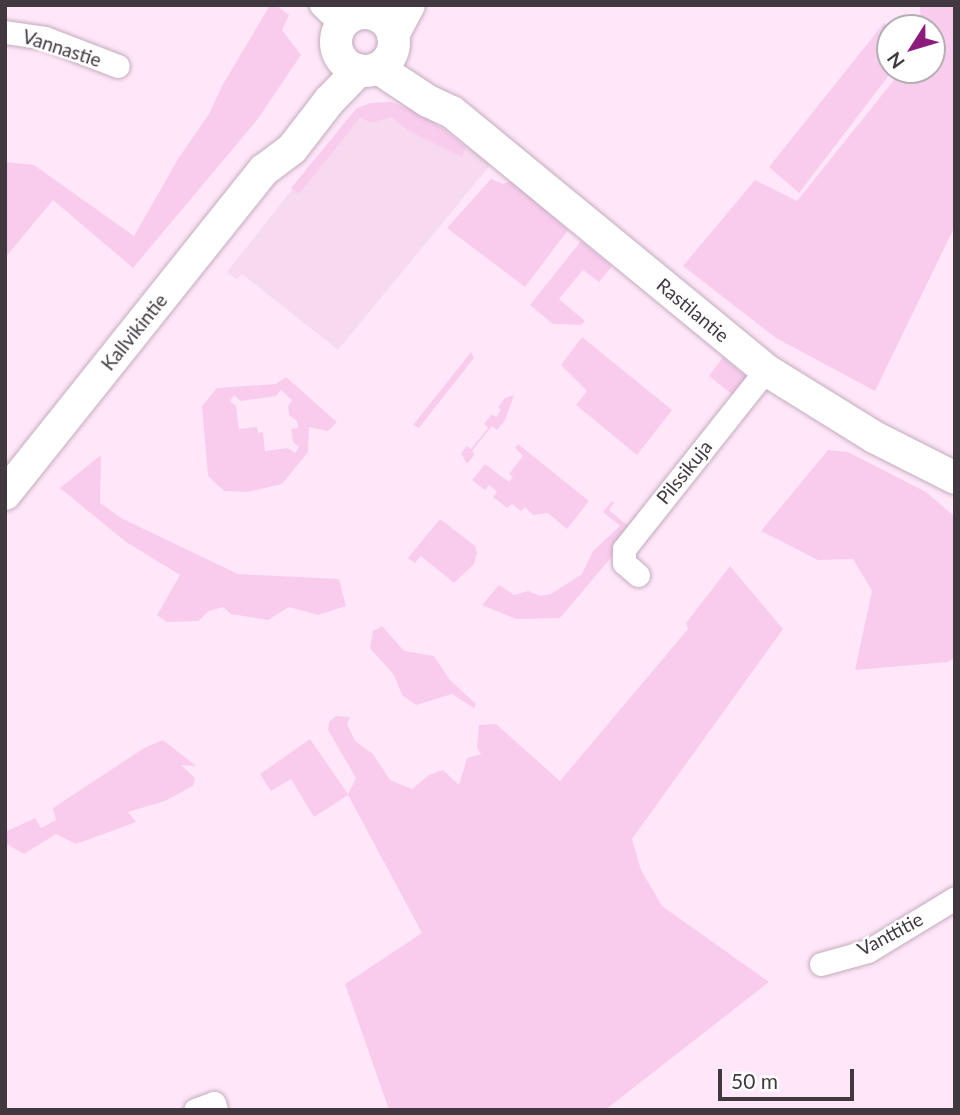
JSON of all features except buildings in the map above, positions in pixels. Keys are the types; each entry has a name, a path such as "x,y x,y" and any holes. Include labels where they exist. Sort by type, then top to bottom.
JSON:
{"street":[{"name":"Kallvikintie","path":"5,494 264,170 275,137 364,35 409,5"},
{"name":"Vannastie","path":"5,32 45,38 118,66"},
{"name":"Rastilantie","path":"364,35 440,92 452,112 766,370 874,437 955,478"},
{"name":"Pilssikuja","path":"638,575 624,563 624,549 766,370"},
{"name":"Vanttitie","path":"821,964 868,951 955,898"},
{"path":"195,1110 214,1103 216,1110"}],"shaded area":[{"path":"270,5 276,5 289,15 282,30 301,55 257,120 133,268 53,200 5,258 5,162 34,165 134,236 178,159 209,114 222,86"},
{"path":"920,5 955,5 955,226 875,391 776,338 683,266 755,180 797,201 891,84 946,84 946,14 920,14"},
{"path":"876,33 876,84 882,84 799,193 769,167"},
{"path":"379,102 415,111 491,164 338,350 242,274 237,280 227,272 349,117 361,106"},
{"path":"391,102 415,111 445,130 466,147 462,157 409,131 391,117 370,123 361,117 299,194 291,188 356,109 370,103"},
{"path":"491,179 503,184 511,181 568,230 525,287 447,228"},
{"path":"581,241 612,266 599,282 583,270 559,299 585,321 581,325 553,324 530,305"},
{"path":"582,337 672,410 637,455 576,405 587,391 561,365"},
{"path":"471,352 474,358 419,428 413,425"},
{"path":"723,357 750,380 733,395 709,376"},
{"path":"286,377 337,422 328,431 309,427 308,452 282,484 248,492 224,491 208,476 202,406 217,388 276,384","holes":["281,390 292,400 288,406 289,415 297,421 298,428 291,429 293,442 299,447 295,453 288,448 265,451 263,432 258,433 257,427 239,429 236,406 230,401 234,395 241,401 276,396"]},
{"path":"514,395 505,420 497,430 492,426 472,451 475,454 467,464 461,453 467,446 471,449 488,428 484,424 492,414 496,417 501,410 498,407 505,398"},
{"path":"518,444 589,501 567,529 548,513 533,515 525,507 521,511 512,504 507,508 493,497 497,492 489,485 485,490 472,480 485,464 509,482 513,477 509,474 523,456 515,448"},
{"path":"828,450 848,452 926,492 955,517 955,657 948,662 855,670 872,591 853,559 818,560 761,531"},
{"path":"101,455 100,503 121,518 238,574 339,579 346,606 318,615 289,607 268,620 231,614 223,607 209,611 198,621 167,622 157,615 180,575 126,542 60,488"},
{"path":"612,501 614,503 609,510 627,525 636,514 640,517 614,554 560,618 516,619 482,605 499,585 514,595 528,591 541,596 551,594 582,574 593,551 620,526 603,512"},
{"path":"440,519 475,546 477,553 474,564 454,583 421,556 415,563 408,558"},
{"path":"730,566 783,629 632,839 641,870 662,906 769,982 605,1110 389,1110 345,984 422,933 348,795 314,817 291,779 271,791 260,774 310,739 348,794 356,778 328,730 329,722 336,716 350,717 347,724 355,741 373,754 390,780 412,789 429,775 443,770 459,785 467,758 481,754 477,748 479,725 496,724 560,781 688,629 686,623"},
{"path":"382,626 404,651 434,656 450,680 476,704 474,708 452,694 416,705 402,695 394,675 370,648 373,631"},
{"path":"163,740 196,766 181,765 195,778 193,786 165,801 128,812 136,822 76,844 56,834 24,854 5,843 5,832 35,818 41,828 56,820 53,808 144,748"}]}
